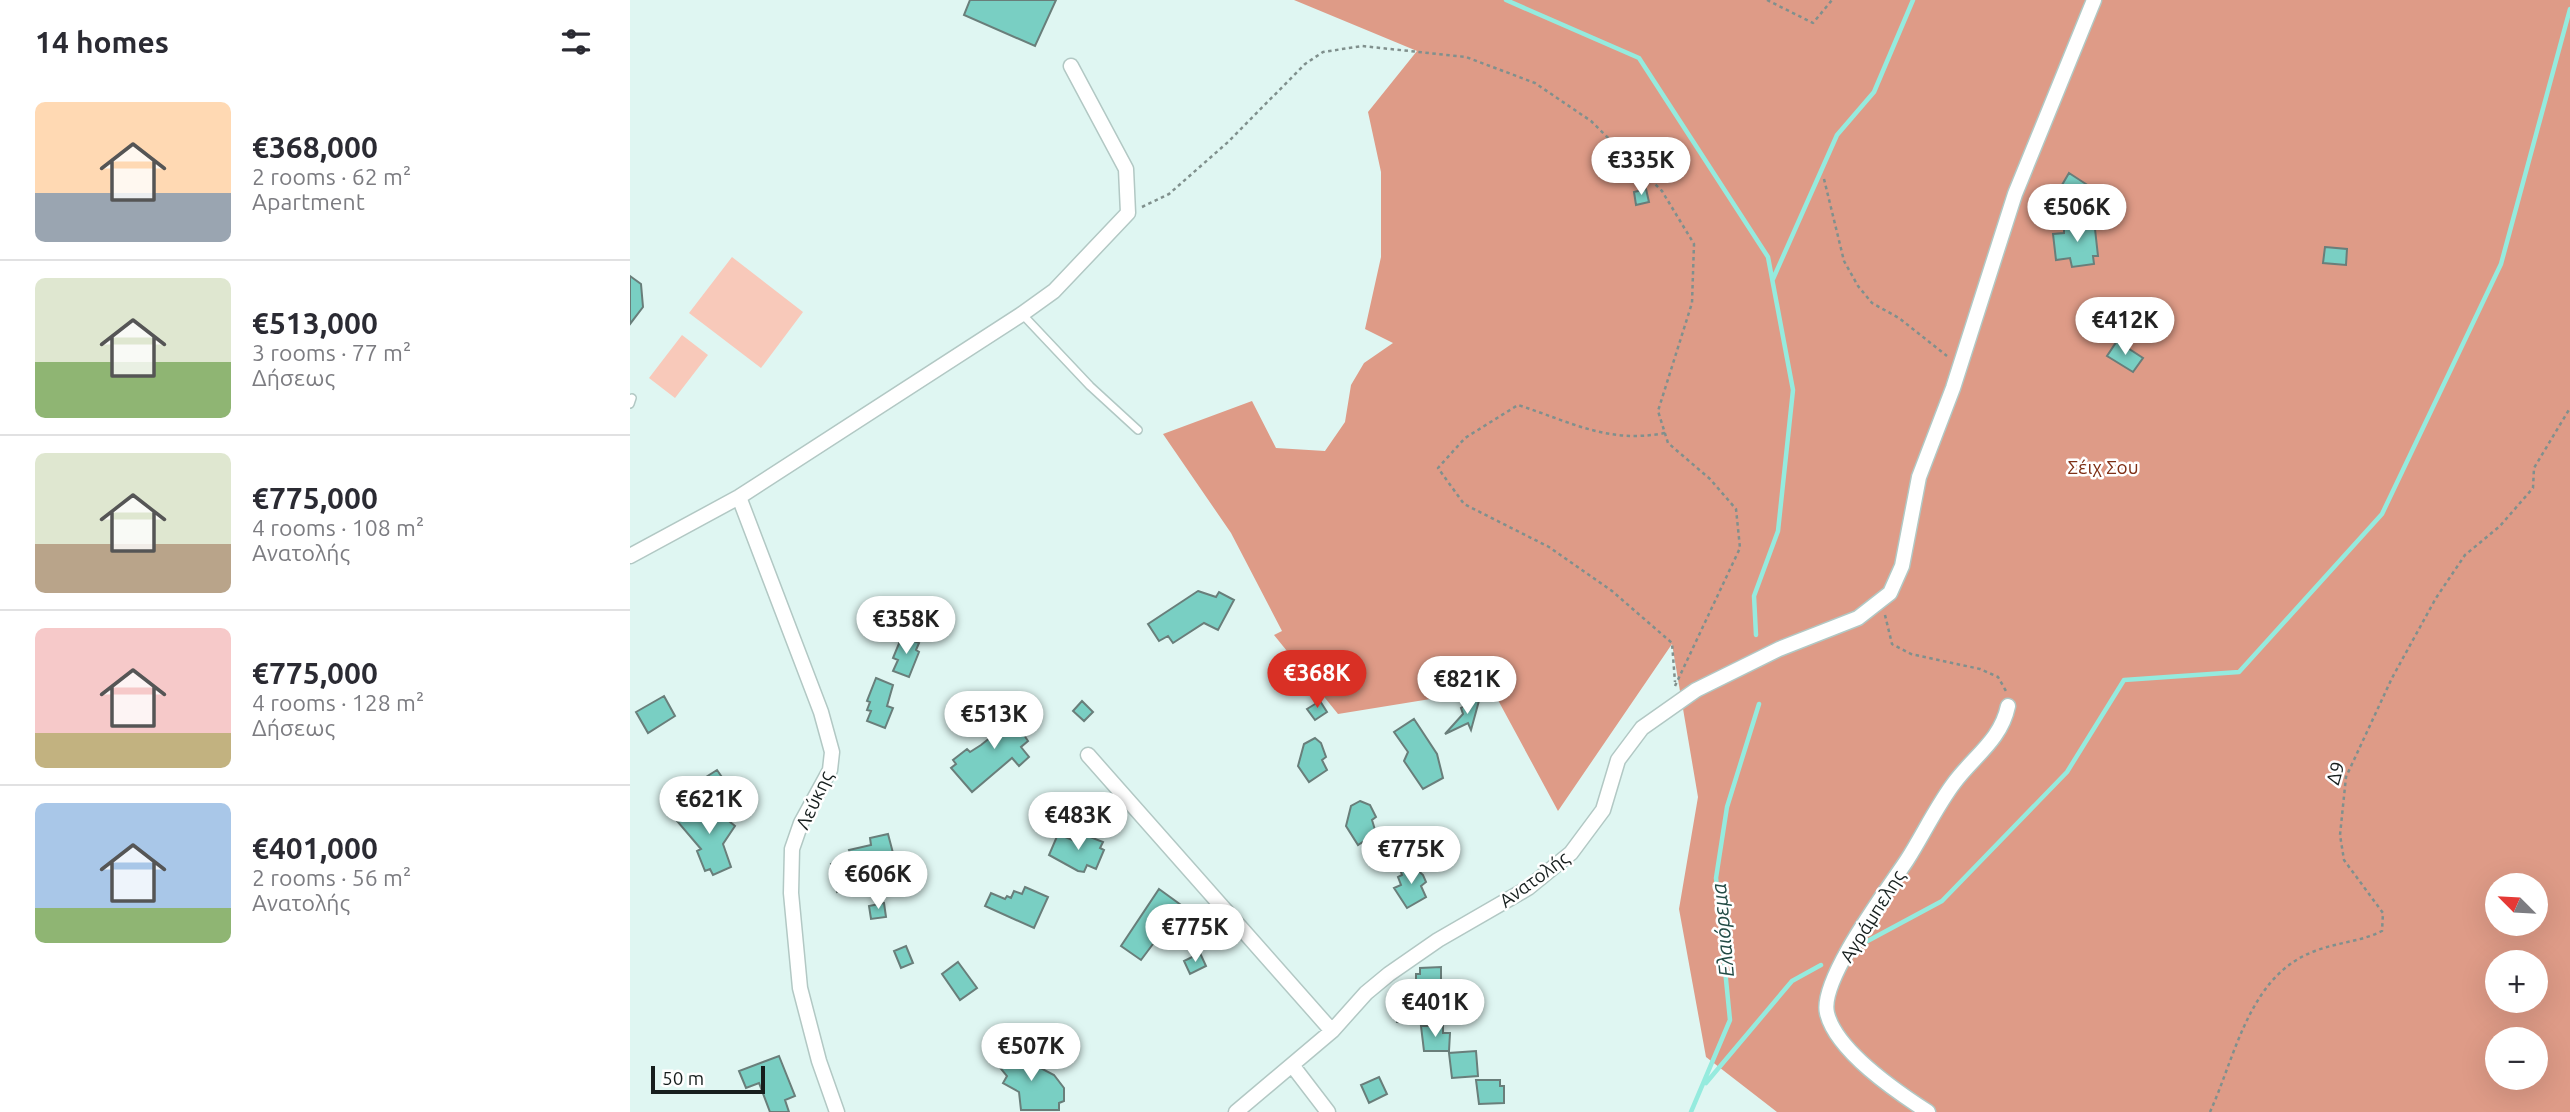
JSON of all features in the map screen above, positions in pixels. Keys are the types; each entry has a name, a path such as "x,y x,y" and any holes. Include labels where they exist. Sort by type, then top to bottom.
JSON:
{"street":[{"path":"1882,602 1893,589 1900,572 1919,477 1960,367 2015,194 2094,0"},
{"path":"630,556 739,497 1022,314 1054,291 1128,213 1126,169 1071,66"},
{"name":"Λεύκης","path":"739,497 821,712 832,752 830,770 801,823 792,849 791,893 800,988 819,1060 837,1112"},
{"name":"Ανατολής","path":"1236,1112 1332,1031 1366,993 1399,967 1528,888 1571,853 1603,810 1622,752 1634,736 1660,714 1724,675 1857,618 1882,602"},
{"name":"Αγράμπελης","path":"1928,1112 1885,1082 1846,1044 1832,1025 1827,1002 1854,941 1952,786 2000,731 2008,706"},
{"path":"1088,755 1332,1031"},
{"path":"1292,1065 1328,1112"}],"lane":[{"path":"1022,314 1090,386 1138,430"}],"path":[{"path":"1767,0 1813,23 1832,0"},
{"path":"1128,213 1169,194 1228,142 1305,64 1323,51 1362,46 1466,57 1535,83 1591,121 1662,191 1694,244 1692,303 1658,411 1668,443 1710,479 1736,509 1740,548 1660,714"},
{"path":"1824,179 1844,261 1858,286 1872,303 1899,318 1960,367"},
{"path":"1665,433 1646,437 1601,435 1518,405 1465,438 1438,468 1464,505 1549,547 1612,591 1672,643 1675,685"},
{"name":"Δ9","path":"2210,1112 2265,986 2288,966 2314,951 2363,940 2382,931 2383,913 2344,860 2340,835 2346,777 2392,678 2436,598 2465,555 2500,526 2533,488 2534,468 2570,408"},
{"path":"1882,602 1892,644 1912,654 1980,668 1998,677 2007,692 2008,706"}],"shaded area":[{"path":"732,257 803,312 761,368 689,313"},
{"path":"682,335 708,355 675,398 649,378"}],"green space":[{"name":"Σέιχ Σου","path":"1294,0 2570,0 2570,1112 1777,1112 1706,1057 1679,909 1698,797 1672,644 1558,811 1492,689 1338,714 1274,635 1282,631 1231,533 1163,434 1252,401 1276,448 1325,451 1345,422 1351,385 1364,363 1393,343 1365,329 1381,257 1381,172 1368,112 1417,51"}],"building":[{"path":"970,0 1056,0 1035,46 964,15"},
{"path":"2069,173 2092,188 2085,199 2062,185"},
{"path":"1646,189 1649,202 1636,205 1634,192"},
{"path":"2094,220 2098,256 2093,256 2094,264 2072,267 2070,258 2056,260 2053,234 2064,233 2064,227"},
{"path":"2325,247 2347,249 2346,265 2323,263"},
{"path":"630,276 641,284 643,307 630,324"},
{"path":"2117,341 2143,358 2133,372 2107,356"},
{"path":"1198,591 1216,597 1219,592 1234,600 1218,630 1204,623 1173,643 1168,636 1159,641 1148,624"},
{"path":"902,636 919,643 916,650 919,652 909,677 893,671 898,660 893,658"},
{"path":"876,678 893,685 887,706 893,708 885,728 867,721 871,711 867,710 870,702 867,701"},
{"path":"664,696 675,716 648,733 636,712"},
{"path":"1480,697 1471,730 1468,723 1445,734 1463,714 1461,708"},
{"path":"1082,701 1093,712 1084,721 1073,711"},
{"path":"1320,701 1327,712 1315,720 1307,709"},
{"path":"1016,709 1029,730 1024,735 1028,741 1021,747 1029,757 1019,766 1012,758 972,792 951,768 956,764 953,760 967,749 970,752 981,745 1001,729 992,719 1003,710 1008,715"},
{"path":"1414,719 1437,754 1443,778 1423,789 1404,761 1408,752 1394,732"},
{"path":"1315,738 1321,743 1326,757 1322,760 1327,770 1309,782 1298,766 1304,744"},
{"path":"717,770 724,780 713,788 706,777"},
{"path":"703,800 735,826 723,844 731,867 713,875 710,869 705,871 697,851 701,849 677,821"},
{"path":"1360,801 1370,805 1376,817 1372,820 1376,833 1358,845 1346,826 1351,806"},
{"path":"1080,833 1103,842 1100,848 1104,850 1096,869 1087,865 1084,872 1078,871 1049,855 1058,834 1077,842"},
{"path":"888,834 893,853 864,860 868,880 853,883 854,888 837,892 831,864 845,861 844,857 851,856 849,850 871,845 870,838"},
{"path":"1411,864 1423,875 1426,882 1421,886 1426,897 1407,908 1394,888 1401,885 1398,877 1402,875 1400,869"},
{"path":"1025,887 1048,897 1034,928 985,906 991,893 1005,899 1007,896 1011,898 1014,891 1022,894"},
{"path":"1159,889 1181,905 1166,925 1171,929 1160,944 1156,940 1141,960 1121,946"},
{"path":"884,903 886,917 871,919 869,906"},
{"path":"906,946 913,963 901,968 894,951"},
{"path":"1200,953 1206,966 1190,974 1184,961"},
{"path":"958,962 977,988 960,1000 942,974"},
{"path":"1441,967 1441,991 1416,991 1416,974 1420,974 1420,968"},
{"path":"1399,993 1425,998 1421,1023 1397,1022 1398,1015 1395,1014"},
{"path":"1421,1026 1443,1026 1443,1033 1450,1033 1449,1051 1424,1051"},
{"path":"1004,1049 1054,1075 1064,1088 1064,1101 1059,1103 1059,1110 1021,1110 1019,1092 1003,1083 1007,1076 992,1058"},
{"path":"1476,1051 1478,1076 1452,1078 1449,1053"},
{"path":"779,1056 795,1096 785,1100 789,1112 770,1112 759,1083 746,1088 739,1071"},
{"path":"1379,1077 1387,1094 1369,1103 1361,1085"},
{"path":"1476,1080 1500,1080 1500,1086 1504,1086 1504,1103 1479,1104"}],"waterway":[{"name":"Ελαιόρεμα","path":"1506,0 1639,58 1768,257 1793,390 1778,531 1754,596 1756,635"},
{"path":"1773,279 1837,135 1874,92 1913,0"},
{"path":"1862,944 1942,901 2067,772 2124,680 2239,672 2382,514 2501,264 2570,9"},
{"name":"Ελαιόρεμα","path":"1691,1112 1730,1020 1716,878 1727,807 1759,704"},
{"path":"1706,1083 1792,981 1821,965"}]}
